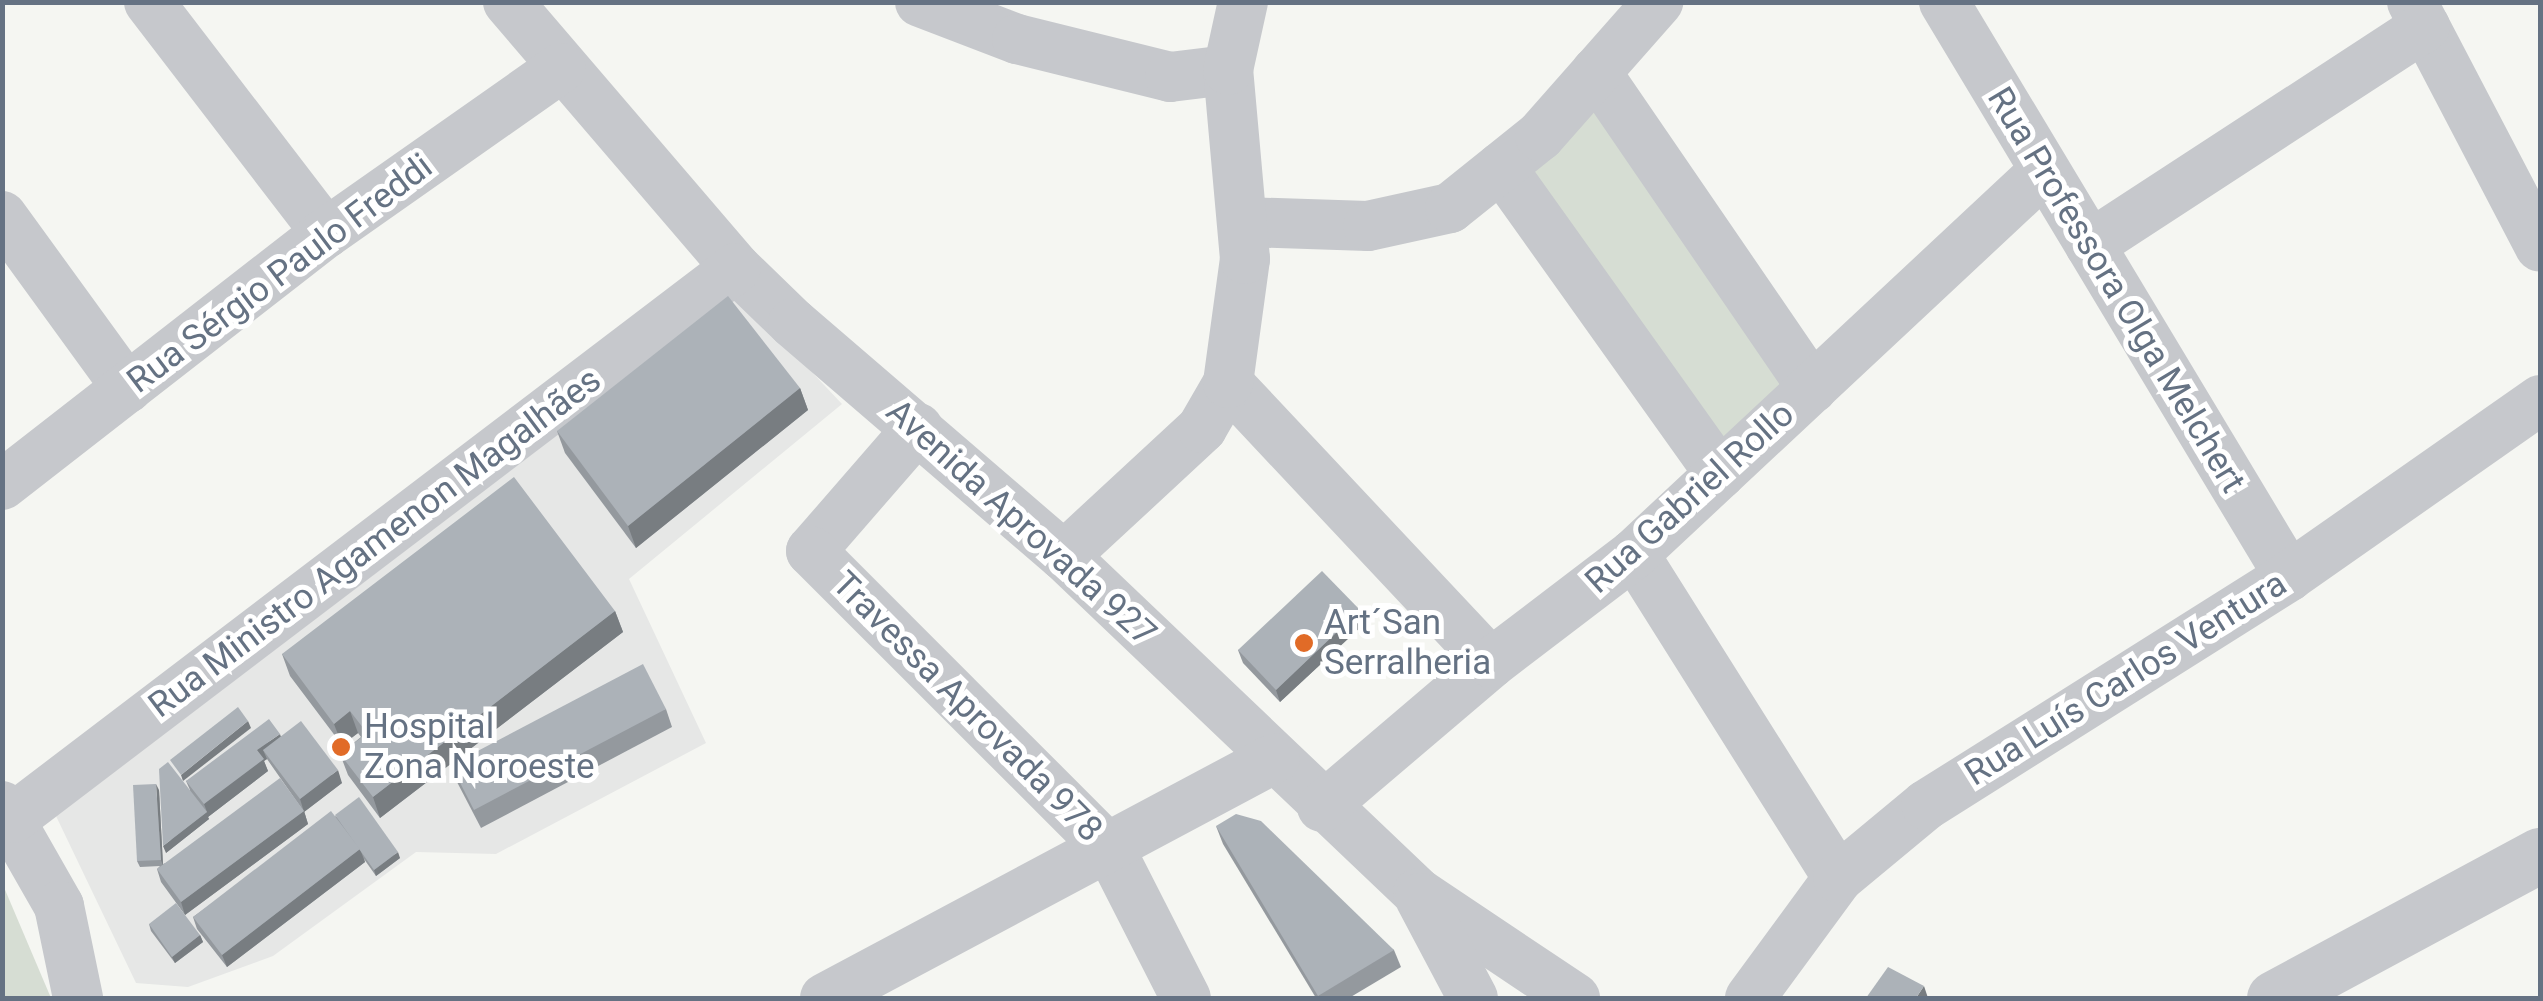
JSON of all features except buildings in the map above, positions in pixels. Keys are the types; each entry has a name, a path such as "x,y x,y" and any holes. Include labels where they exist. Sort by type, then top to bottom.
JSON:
{"street":[{"path":"149,2 326,234"},
{"name":"Avenida Aprovada 927","path":"508,2 736,268 1064,556 1322,807 1418,893 1575,998"},
{"path":"920,2 1018,39 1170,77 1228,70"},
{"path":"1064,556 1202,428 1228,384 1245,259 1228,70 1243,2"},
{"path":"1243,222 1368,226 1450,208 1540,136 1658,2"},
{"name":"Rua Professora Olga Melchert","path":"1944,2 2289,576"},
{"path":"2090,245 2418,15 2540,247"},
{"name":"Rua Sérgio Paulo Freddi","path":"2,485 326,234 561,68"},
{"path":"1596,72 1812,388"},
{"path":"1501,167 1720,474"},
{"name":"Rua Gabriel Rollo","path":"1322,807 1491,663 1634,554 2043,172"},
{"path":"2,216 127,388"},
{"name":"Rua Ministro Agamenon Magalhães","path":"8,812 736,268"},
{"path":"1228,384 1491,663"},
{"name":"Rua Luís Carlos Ventura","path":"1750,998 1838,878 1926,805 2289,576 2540,400"},
{"name":"Travessa Aprovada 978","path":"918,428 811,551 1112,851"},
{"path":"1634,554 1838,878"},
{"path":"826,998 1112,851 1275,758"},
{"path":"8,812 59,906 78,998"},
{"path":"1112,851 1186,998"},
{"path":"2274,998 2540,855"},
{"path":"1418,893 1473,998"}],"shaded area":[{"path":"1596,72 1802,398 1720,465 1514,169"},
{"path":"740,296 842,404 629,579 706,743 496,854 416,852 273,956 188,987 136,983 56,816"},
{"path":"3,885 51,998 3,998"}],"place":[{"name":"Art´San Serralheria","path":"1304,643"},
{"name":"Hospital Zona Noroeste","path":"341,747"}]}
